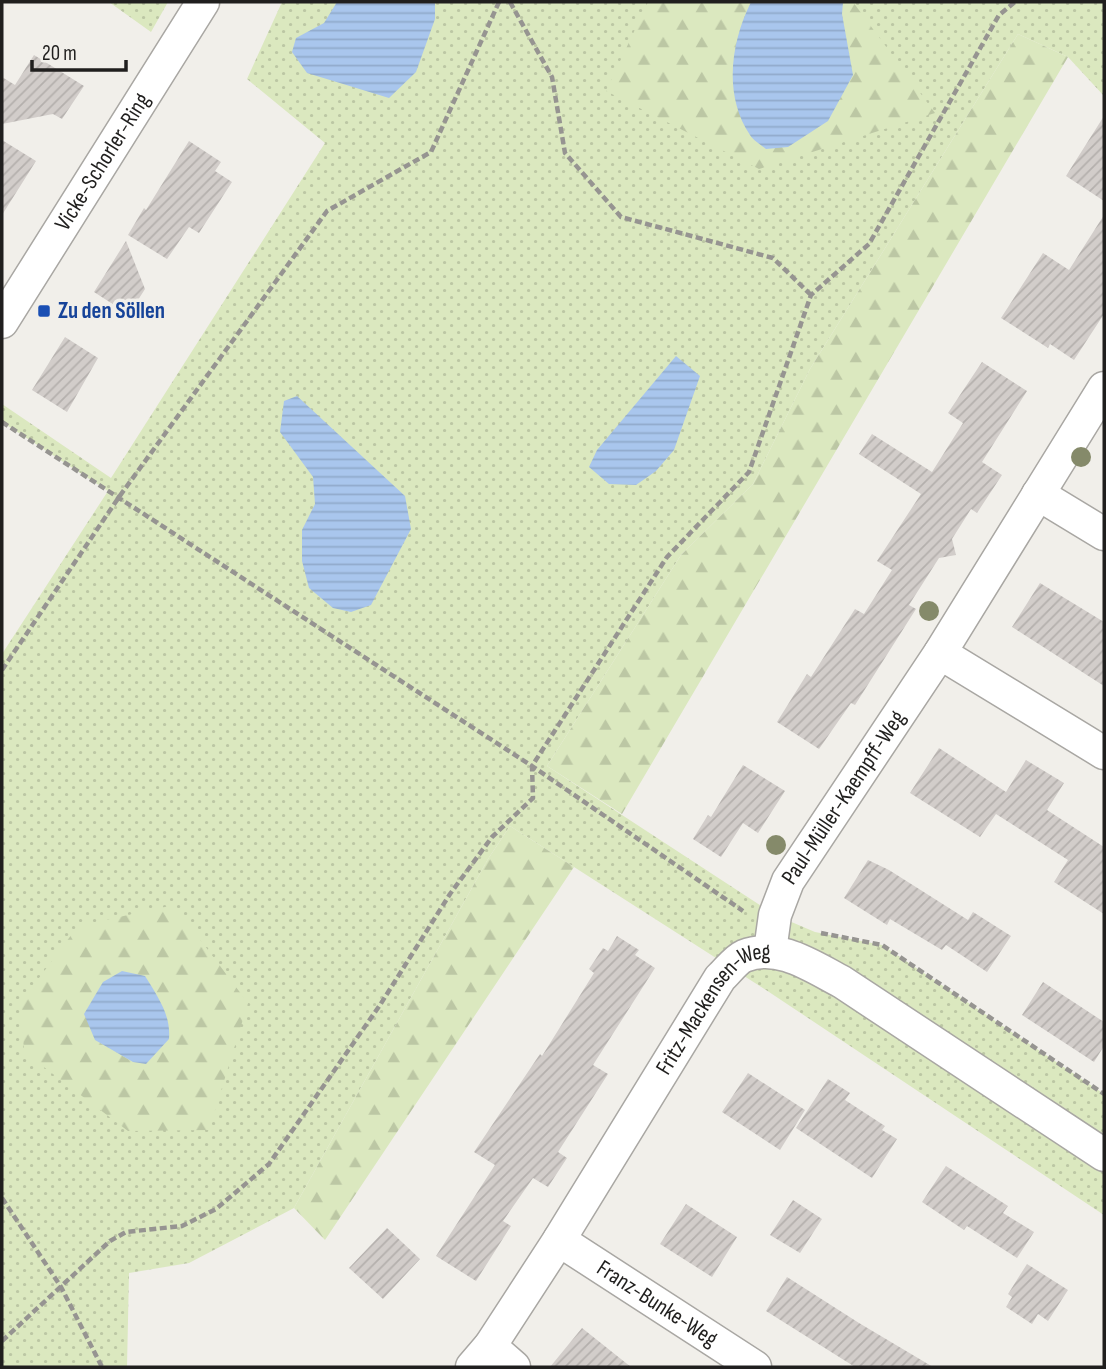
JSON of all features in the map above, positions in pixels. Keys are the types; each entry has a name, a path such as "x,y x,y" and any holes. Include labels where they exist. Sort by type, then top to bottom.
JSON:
{"street":[{"name":"Vicke-Schorler-Ring","path":"2,322 203,2"},
{"name":"Paul-Müller-Kaempff-Weg","path":"770,951 775,915 788,881 940,653 1104,388"},
{"path":"1038,494 1104,534"},
{"path":"940,653 1104,753"},
{"name":"Fritz-Mackensen-Weg","path":"481,1357 559,1240 720,978 743,956 770,951 801,960 842,982 1104,1155"},
{"name":"Franz-Bunke-Weg","path":"559,1240 755,1367"},
{"path":"481,1357 514,1367"}],"path":[{"path":"2,670 119,498 327,211 431,152 499,2"},
{"path":"510,2 552,77 565,153 621,217 773,258 811,295"},
{"path":"2,1341 110,1241 126,1232 182,1226 194,1221 216,1209 269,1164 380,1005 450,894 492,837 533,798 532,766 667,557 749,472 811,295 869,244 999,15 1015,2"},
{"path":"2,422 532,766 745,912"},
{"path":"815,932 882,945 1104,1094"},
{"path":"2,1198 61,1287 102,1367"}],"green space":[{"path":"109,2 168,2 151,32"},
{"path":"282,2 1104,2 1104,96 1068,57 1018,34 810,369 753,484 681,555 547,766 775,915 815,932 882,945 1104,1094 1104,1215 766,990 510,826 488,859 294,1208 189,1263 129,1273 127,1367 2,1367 2,654 108,491 2,422 2,404 111,478 325,143 247,79"},
{"path":"648,2 751,2 742,21 853,75 842,14 843,2 853,2 935,113 759,169 606,91"},
{"path":"1018,34 1068,57 622,814 547,766 681,555 753,484 810,369"},
{"path":"510,826 574,867 325,1240 294,1208 488,859"},
{"path":"174,905 248,1003 209,1130 128,1131 24,1052 21,1002 78,926","holes":["161,1001 170,1024 169,1039 146,1063 133,1062 95,1040"]}],"water":[{"path":"337,2 435,2 435,19 416,72 389,98 307,73 292,52 296,38 324,23"},
{"path":"751,2 843,2 842,14 853,75 828,121 788,147 766,149 755,141 741,119 736,103 733,86 735,51"},
{"path":"676,356 700,376 674,450 656,471 636,485 609,484 589,467 597,450"},
{"path":"297,396 405,496 411,529 371,605 351,612 333,608 309,588 302,561 302,530 315,504 313,477 280,432 284,401"},
{"path":"122,971 145,976 163,1006 168,1022 169,1039 146,1064 133,1062 95,1040 84,1014 103,982"}],"building":[{"path":"34,55 84,86 62,119 53,114 2,124 2,77 15,85"},
{"path":"1104,116 1104,201 1066,176"},
{"path":"2,140 36,161 2,215"},
{"path":"189,141 221,162 215,171 232,182 199,233 189,227 167,259 128,235"},
{"path":"1104,215 1104,314 1074,360 1050,344 1048,348 1001,318 1043,253 1069,270"},
{"path":"126,241 145,289 125,312 94,292"},
{"path":"65,337 98,358 67,412 32,390"},
{"path":"982,362 1027,391 982,462 1002,475 977,513 971,509 952,539 956,555 939,558 909,605 916,609 855,705 851,703 819,749 777,722 807,674 811,677 855,609 864,614 892,570 877,561 921,494 859,454 872,434 932,472 963,423 948,413"},
{"path":"1040,583 1104,622 1104,686 1012,627"},
{"path":"939,748 1006,792 1026,760 1064,783 1047,810 1104,847 1104,914 1054,882 1068,860 996,814 980,837 910,793"},
{"path":"743,765 785,791 758,833 743,823 721,857 693,839 708,815 711,817"},
{"path":"868,860 889,870 968,920 973,912 1011,936 987,972 946,945 942,950 890,919 887,925 844,898"},
{"path":"617,936 639,950 635,955 655,968 593,1065 608,1074 558,1152 567,1158 548,1187 533,1178 503,1221 511,1226 476,1281 436,1256 495,1165 474,1152 540,1054 542,1056 594,973 589,969 603,948 608,951"},
{"path":"1043,982 1104,1022 1104,1046 1094,1062 1022,1015"},
{"path":"748,1073 805,1110 780,1150 722,1112"},
{"path":"828,1079 850,1093 845,1100 885,1126 882,1130 897,1139 872,1178 796,1128"},
{"path":"946,1166 1008,1206 1003,1213 1034,1232 1017,1258 967,1226 964,1230 922,1202"},
{"path":"793,1200 822,1219 800,1253 770,1235"},
{"path":"686,1204 737,1237 712,1277 660,1244"},
{"path":"387,1228 420,1259 383,1299 349,1268"},
{"path":"1027,1264 1068,1290 1048,1321 1038,1314 1032,1324 1006,1307 1012,1297 1008,1294"},
{"path":"787,1277 933,1367 855,1367 766,1311"},
{"path":"582,1328 631,1367 550,1367"}],"place":[{"name":"Zu den Söllen","path":"44,311"}]}
